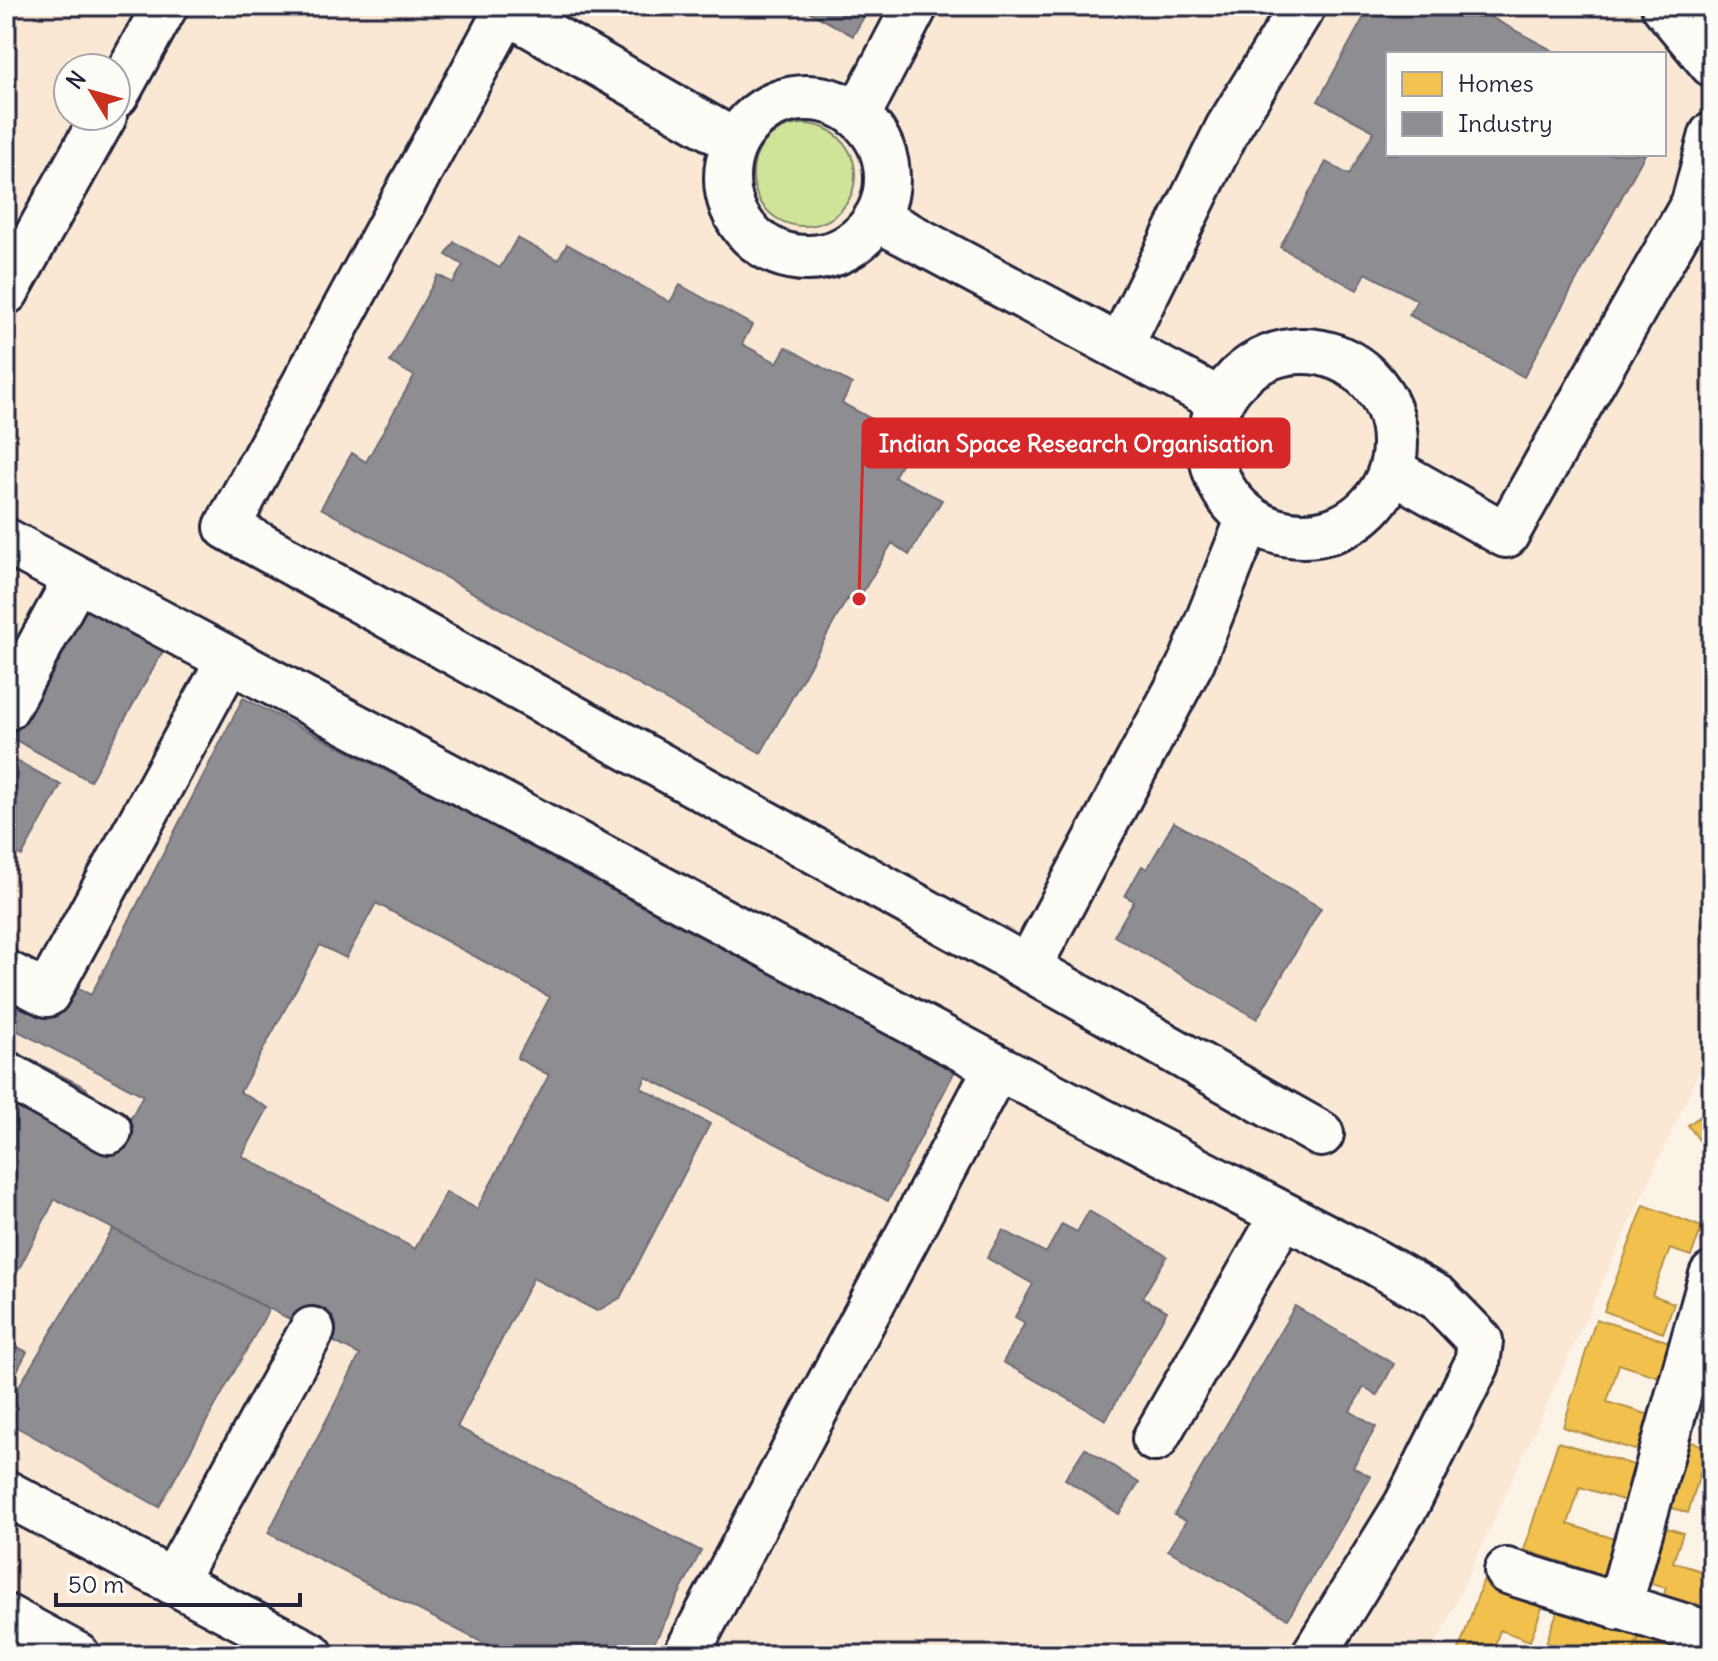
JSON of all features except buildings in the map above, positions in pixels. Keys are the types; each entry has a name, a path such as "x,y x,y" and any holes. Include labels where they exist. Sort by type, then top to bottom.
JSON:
{"street":[{"path":"132,66 165,6"},
{"path":"858,115 915,6"},
{"path":"1120,347 1228,128 1303,6"},
{"path":"1664,6 1712,64"},
{"path":"735,142 505,8 227,527 1028,968 1321,1134"},
{"path":"814,98 837,103 858,115 873,132 883,152 887,175 884,197 876,218 858,239 835,253 808,258 780,254 757,241 739,221 728,195 727,168 735,142 749,122 768,107 790,99 814,98"},
{"path":"6,292 95,132"},
{"path":"1391,470 1506,535 1694,203 1712,135"},
{"path":"876,218 1221,401"},
{"path":"1294,351 1324,352 1352,364 1375,384 1390,410 1395,440 1391,470 1378,496 1358,517 1332,530 1303,535 1275,531 1249,518 1230,499 1217,477 1211,451 1213,425 1221,401 1240,376 1265,359 1294,351"},
{"path":"1028,968 1192,661 1249,518"},
{"path":"6,541 1438,1298 1480,1341 1477,1364 1407,1504 1314,1655"},
{"path":"6,708 76,579"},
{"path":"6,973 47,994 229,660"},
{"path":"686,1655 997,1067"},
{"path":"6,1074 109,1131"},
{"path":"1155,1439 1283,1215"},
{"path":"1619,1607 1712,1275"},
{"path":"173,1582 312,1330"},
{"path":"6,1493 311,1655"},
{"path":"1507,1571 1712,1635"},
{"path":"6,1617 77,1655"}],"shaded area":[{"path":"6,6 1702,6 1712,18 1712,1044 1432,1655 6,1655"}],"green space":[{"path":"804,124 824,128 840,139 851,155 855,175 851,195 840,211 824,222 804,226 784,222 768,211 757,195 753,175 757,155 768,139 784,128"}],"place":[{"name":"Indian Space Research Organisation","path":"859,599"}]}
